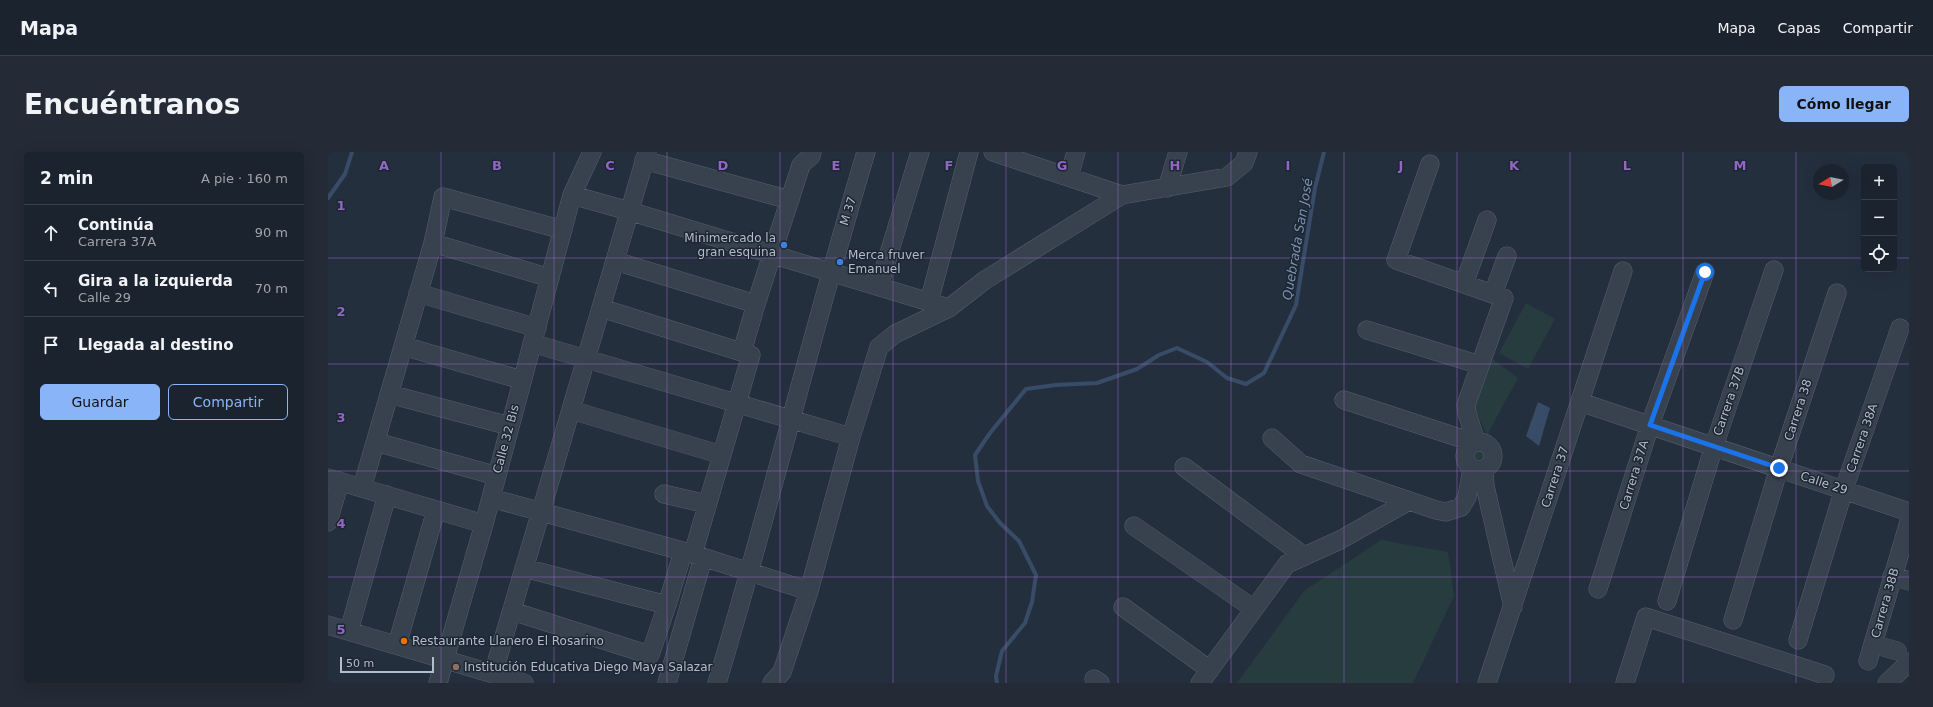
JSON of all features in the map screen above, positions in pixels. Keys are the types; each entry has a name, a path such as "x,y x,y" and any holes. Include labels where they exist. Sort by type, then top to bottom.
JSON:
{"street":[{"name":"Calle 32 Bis","path":"438,683 484,524 572,195 592,152"},
{"name":"M 37","path":"716,683 750,573 830,271 866,152"},
{"path":"879,286 920,152"},
{"path":"929,302 969,152"},
{"path":"993,152 1022,156 1069,177 1122,195"},
{"path":"1069,177 1076,152"},
{"path":"1167,188 1178,152"},
{"path":"772,683 782,672 809,591 851,437 880,347 895,334 949,308 985,280 1122,195 1227,177 1244,164 1248,152"},
{"path":"742,352 801,165 807,153"},
{"path":"493,674 646,156 790,200"},
{"path":"1430,164 1396,260 1504,298 1466,405 1473,443"},
{"path":"572,195 830,271 949,308"},
{"path":"362,488 433,243 443,197 563,230"},
{"path":"1464,284 1487,220"},
{"path":"433,243 550,278"},
{"path":"1493,294 1507,256"},
{"path":"615,261 756,304"},
{"name":"Carrera 37B","path":"1667,601 1714,446 1774,270"},
{"name":"Carrera 37","path":"1487,683 1623,271"},
{"name":"Carrera 37A","path":"1598,589 1650,425 1705,272"},
{"path":"418,293 535,335 586,359 851,437"},
{"name":"Carrera 38","path":"1733,620 1779,468 1837,293"},
{"path":"601,308 751,355 693,555 667,683"},
{"name":"Carrera 38A","path":"1798,640 1844,489 1900,328"},
{"path":"1367,330 1480,365"},
{"path":"403,346 522,380"},
{"path":"389,394 510,426"},
{"path":"1344,400 1473,443 1484,442 1490,446 1493,452 1493,459 1490,466 1478,469"},
{"name":"Calle 29","path":"1580,402 1844,489 1909,512"},
{"path":"571,410 722,455"},
{"path":"1272,438 1301,464 1446,512 1461,507 1467,497 1478,469"},
{"path":"376,442 496,476"},
{"path":"1473,443 1467,448 1466,459 1478,469 1485,486 1513,608"},
{"path":"1184,467 1304,556"},
{"path":"328,522 334,479 484,524"},
{"path":"664,494 707,504"},
{"path":"349,631 387,495"},
{"path":"490,498 693,555 809,591"},
{"path":"1123,607 1205,676 1287,564 1340,540 1409,501"},
{"path":"397,645 436,510"},
{"name":"Carrera 38B","path":"1868,661 1873,644 1901,578 1909,522"},
{"path":"1134,526 1254,609"},
{"path":"512,611 650,655 667,605 693,555"},
{"path":"524,568 667,605"},
{"path":"1625,683 1646,617 1825,675"},
{"path":"328,625 524,683"},
{"path":"1873,644 1903,656 1887,683"}],"green space":[{"path":"1526,303 1555,319 1528,369 1499,353"},
{"path":"1490,357 1518,378 1487,435 1475,409"},
{"path":"1483,442 1492,449 1493,452 1493,458 1490,466 1468,464 1466,459 1467,448"},
{"path":"1381,540 1448,552 1454,596 1413,683 1237,683 1304,591"}],"water":[{"path":"1538,402 1550,408 1539,446 1526,436"}],"waterway":[{"path":"328,198 345,174 352,152"},
{"name":"Quebrada San José","path":"997,683 996,676 1002,651 1025,623 1032,602 1036,575 1019,541 1000,523 987,506 978,481 975,455 990,433 1026,389 1056,385 1097,383 1137,369 1159,355 1177,348 1207,362 1227,378 1246,384 1264,373 1296,305 1315,188 1324,152"}],"place":[{"name":"Minimercado la gran esquina","path":"784,245"},
{"name":"Merca fruver Emanuel","path":"840,262"},
{"name":"Restaurante Llanero El Rosarino","path":"404,641"},
{"name":"Institución Educativa Diego Maya Salazar","path":"456,667"}],"route":[{"path":"1705,272 1650,425 1779,468"}]}
